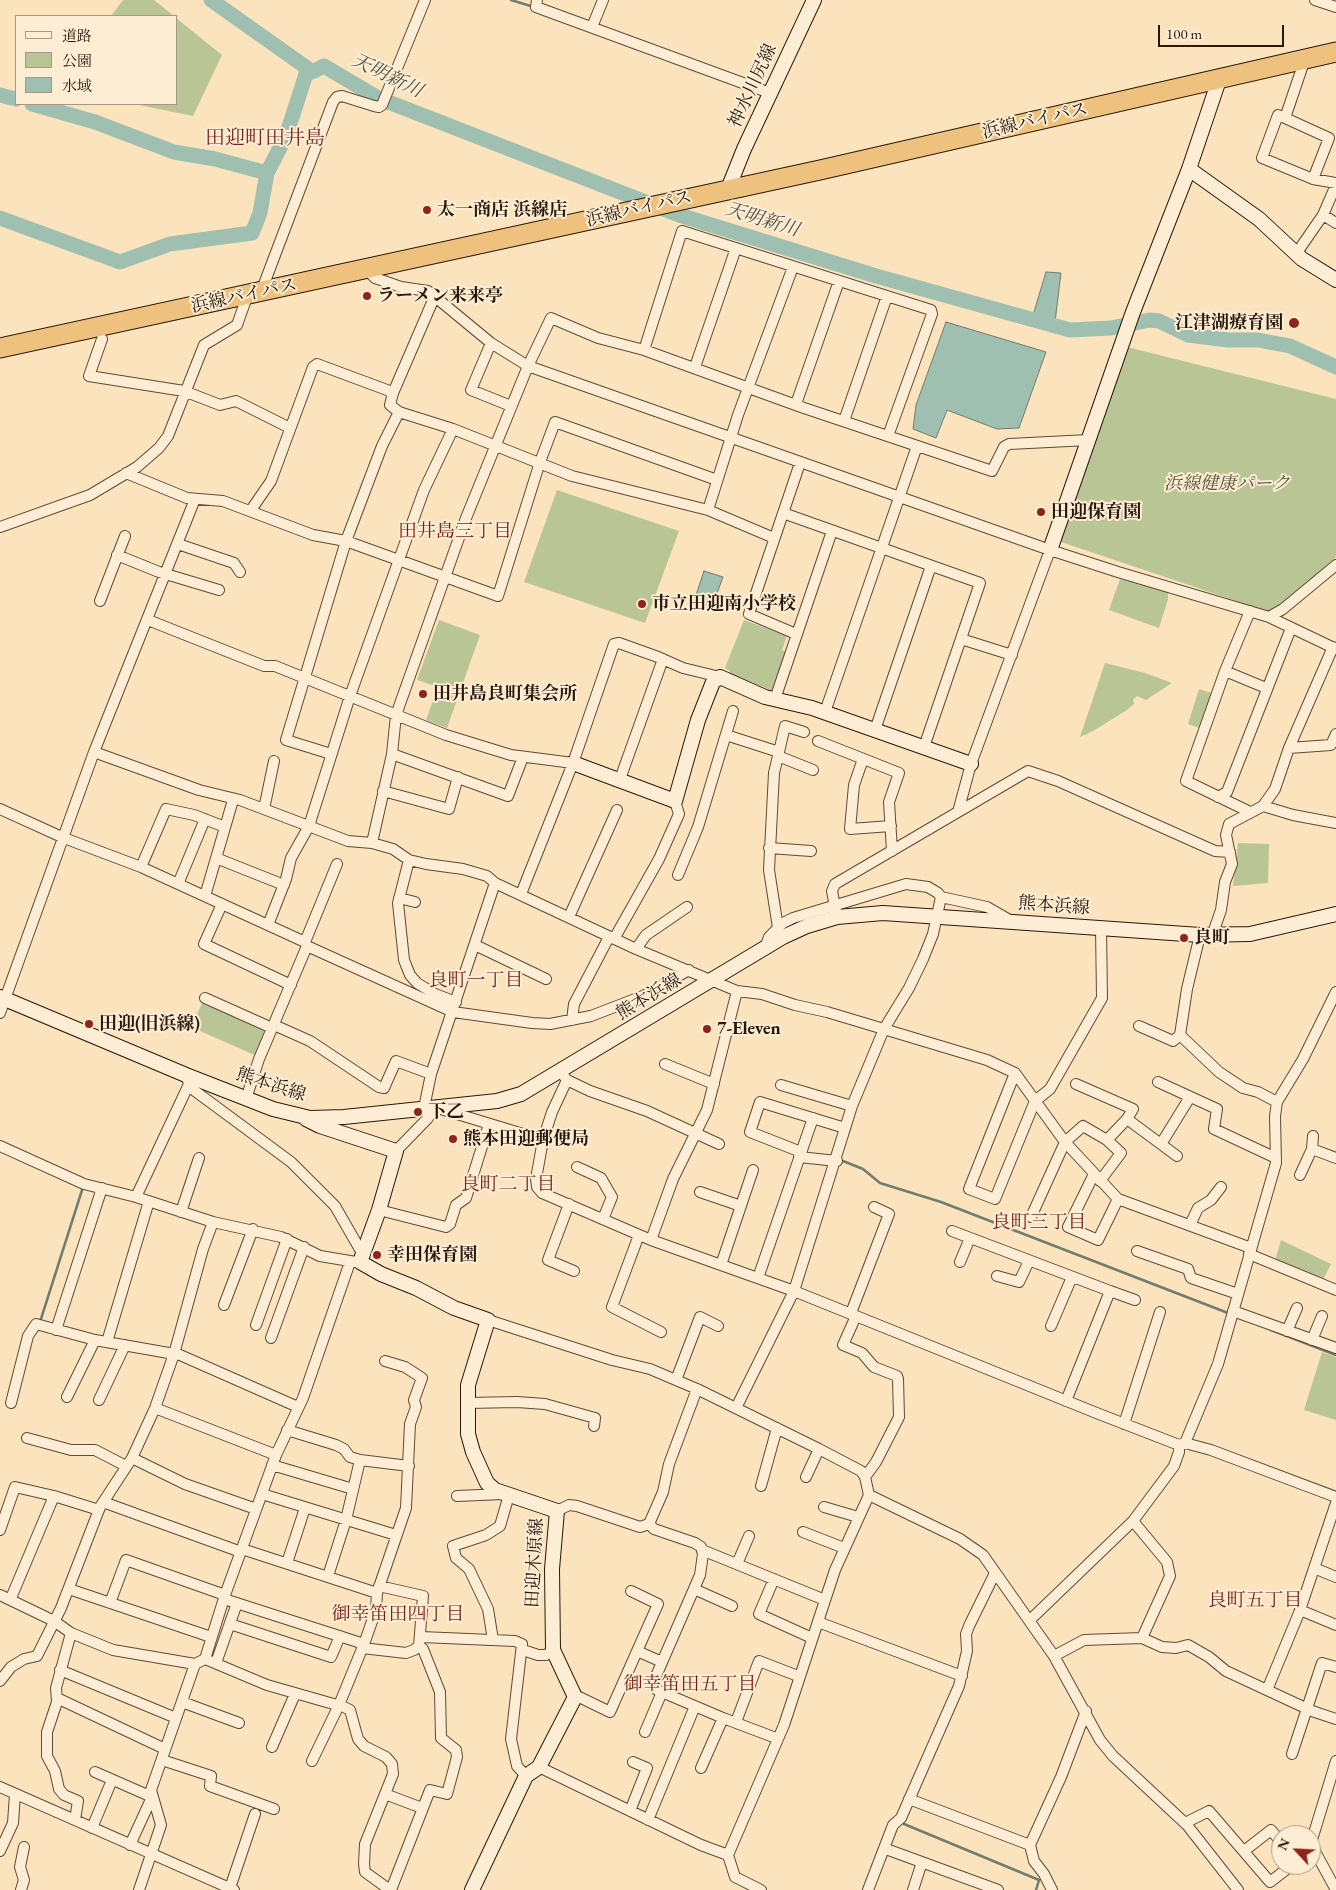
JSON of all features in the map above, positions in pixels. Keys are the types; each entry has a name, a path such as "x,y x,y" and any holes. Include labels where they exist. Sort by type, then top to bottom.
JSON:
{"highway":[{"name":"浜線バイパス","path":"0,348 665,204 1336,52"}],"main road":[{"name":"神水川尻線","path":"728,189 744,149 813,0"},
{"path":"1050,550 1133,312 1189,169 1219,80"},
{"path":"1189,169 1259,219 1296,254 1336,280"},
{"path":"573,763 619,782 675,801 698,720 713,682 720,678 775,699 825,712 971,764"},
{"name":"熊本浜線","path":"2,998 187,1080 299,1116 344,1116 497,1101 521,1094 563,1076 764,949 836,910 1206,934 1250,934 1336,914"},
{"path":"299,1116 320,1126 396,1151 378,1210 358,1259 381,1274 416,1288 454,1308 488,1320"},
{"name":"田迎木原線","path":"488,1320 468,1385 468,1434 473,1452 487,1483 495,1490 557,1510 552,1569 552,1650 575,1695"},
{"path":"472,1890 526,1776 539,1767 573,1704 575,1695"}],"street":[{"path":"0,527 90,495 126,473 159,448 168,436 184,391 204,345 237,325 254,293 333,102 336,97 342,96 379,107 384,100 425,0"},
{"path":"538,0 536,6 770,93"},
{"path":"592,27 602,0"},
{"path":"1316,0 1336,8"},
{"path":"1285,118 1305,59"},
{"path":"1296,254 1323,215 1336,184 1313,180 1262,158 1278,115 1329,138 1313,180"},
{"path":"1323,215 1336,223"},
{"path":"644,350 682,232 931,310 932,314 888,436"},
{"path":"695,367 736,248"},
{"path":"708,510 731,438 793,267"},
{"path":"366,269 375,278 401,287 428,291 434,298 491,343 528,366 1050,550 1269,617 1334,648 1289,748 1275,789 1263,806 1229,824 1226,835 1232,864 1225,882 1221,910 1206,934 1187,989 1180,1035 1173,1041 1139,1026"},
{"path":"796,404 839,281"},
{"path":"844,421 886,296"},
{"path":"434,298 393,393 390,405 399,412 453,429 572,476 708,510 774,538"},
{"path":"372,843 392,754 396,715 495,446 528,366 551,318 598,338 644,350 695,367 844,421 992,471 1004,447 1009,444 1089,440"},
{"path":"102,339 89,376 184,391 220,405 236,401 290,428"},
{"path":"491,343 471,390 511,406"},
{"path":"251,510 271,481 313,367 317,364 393,393"},
{"path":"332,754 286,740 303,678 323,621 346,541 382,446 399,412"},
{"path":"126,473 195,499 222,500 313,535 346,541 498,596 540,462 555,422 717,480"},
{"path":"268,925 284,885 291,858 309,826 350,696 424,490 453,429"},
{"path":"825,712 901,497 917,446"},
{"path":"796,634 749,614 800,463"},
{"path":"0,1013 2,998 64,838 94,752 195,499"},
{"path":"783,513 980,583 924,747"},
{"path":"775,699 832,531"},
{"path":"100,601 125,536"},
{"path":"178,544 234,563 240,572"},
{"path":"958,812 971,764 1050,550"},
{"path":"117,555 219,590"},
{"path":"1269,617 1336,565"},
{"path":"875,730 931,566"},
{"path":"1250,611 1225,671 1186,781 1222,794 1232,804 1250,812"},
{"path":"148,620 264,666 275,666 446,735 523,757 573,763"},
{"path":"1222,794 1291,628"},
{"path":"961,639 1012,656"},
{"path":"521,894 573,763 614,644 619,643 682,668 720,678"},
{"path":"619,782 663,659"},
{"path":"1225,671 1266,688"},
{"path":"678,875 698,827 733,711"},
{"path":"778,928 772,901 769,848 774,773 785,726 804,732"},
{"path":"1289,748 1334,746 1336,734"},
{"path":"726,735 778,754 813,770"},
{"path":"818,741 898,773 889,802 892,851"},
{"path":"94,752 198,790 240,800 348,841 372,843 393,849 409,860 462,869 487,876 495,883 611,938 737,990 762,994 987,1060 1015,1074 1065,1142 1118,1199 1190,1225 1336,1290"},
{"path":"392,754 508,796 523,757"},
{"path":"863,759 854,785 850,829 890,826"},
{"path":"264,809 274,761"},
{"path":"836,910 832,891 835,884 1028,771 1058,781 1215,851 1230,852"},
{"path":"384,791 449,809 458,777"},
{"path":"205,896 234,800"},
{"path":"572,1020 574,1004 659,859 679,814 675,801"},
{"path":"1263,806 1294,815 1336,823"},
{"path":"141,867 166,809 205,819 225,827"},
{"path":"0,810 64,838 141,867 306,944 454,1007 532,1023 550,1024 591,1016 643,996 689,970"},
{"path":"569,917 617,810"},
{"path":"178,884 205,819"},
{"path":"769,848 811,851"},
{"path":"216,858 284,885"},
{"path":"409,860 399,898 401,943 404,960 410,975 424,988 454,1007"},
{"path":"246,1099 336,864"},
{"path":"396,1151 428,1118 431,1074 495,883"},
{"path":"764,949 770,937 778,928 793,918 836,910 906,884 928,887 941,897 987,906 1013,922"},
{"path":"736,1408 794,1291 852,1106 884,1029 913,981 923,959 937,917 941,897"},
{"path":"399,898 415,902"},
{"path":"222,904 204,944 291,985"},
{"path":"636,949 646,935 687,907"},
{"path":"1015,1074 970,1189 995,1199 1035,1101 1050,1089 1102,998 1101,928"},
{"path":"475,945 546,979"},
{"path":"651,1240 673,1179 707,1110 737,990"},
{"path":"1030,1620 1133,1521 1174,1466 1218,1364 1238,1294 1276,1158 1274,1116 1278,1102 1336,992"},
{"path":"205,998 310,1041 379,1087 384,1088 396,1061 431,1074"},
{"path":"1180,1035 1219,1072 1243,1088 1258,1092 1278,1102"},
{"path":"665,1064 714,1084"},
{"path":"719,1144 563,1076 536,1169 537,1187 542,1193 651,1240 854,1314 1124,1424 1182,1444 1211,1450 1336,1497"},
{"path":"136,1197 187,1080 291,1162 336,1206 358,1259 298,1408 272,1465 211,1637 182,1702 151,1790 161,1825 139,1890"},
{"path":"1158,1082 1217,1109 1214,1129 1276,1158"},
{"path":"1076,1084 1133,1109 1127,1120 1107,1140"},
{"path":"781,1085 852,1106"},
{"path":"1161,1144 1190,1096"},
{"path":"836,1160 800,1154 750,1132 760,1102 845,1128"},
{"path":"429,1107 543,1140"},
{"path":"758,1278 812,1118"},
{"path":"1127,1120 1177,1156"},
{"path":"378,1210 446,1227 450,1224 456,1205 466,1198 489,1124"},
{"path":"1031,1217 1065,1142 1082,1126 1107,1140 1121,1153 1097,1177 1068,1227 1098,1240 1118,1199"},
{"path":"1300,1175 1312,1149 1313,1136"},
{"path":"0,1146 84,1184 136,1197 213,1222 253,1229 287,1239 320,1256 358,1259"},
{"path":"1312,1149 1336,1158"},
{"path":"181,1212 199,1158"},
{"path":"577,1167 601,1178 612,1196 603,1219"},
{"path":"721,1265 753,1170"},
{"path":"1190,1225 1198,1208 1211,1200 1221,1187"},
{"path":"56,1330 102,1188"},
{"path":"700,1192 741,1206"},
{"path":"106,1342 149,1201"},
{"path":"570,1204 548,1260 574,1271"},
{"path":"865,1477 876,1462 899,1417 897,1376 874,1367 862,1352 843,1345 889,1214 874,1207"},
{"path":"0,1681 11,1667 24,1659 37,1656 69,1588 101,1506 129,1462 155,1408 174,1354 203,1249 213,1222"},
{"path":"224,1305 253,1229"},
{"path":"952,1231 1135,1300"},
{"path":"639,1235 612,1307 661,1332"},
{"path":"960,1262 970,1238"},
{"path":"256,1325 287,1239"},
{"path":"271,1338 304,1247"},
{"path":"1138,1251 1188,1269 1191,1278 1238,1294"},
{"path":"997,1276 1019,1282 1029,1260"},
{"path":"1052,1326 1072,1277"},
{"path":"1066,1401 1110,1291"},
{"path":"1287,1331 1297,1308"},
{"path":"1124,1424 1160,1312"},
{"path":"1232,1313 1336,1348"},
{"path":"1312,1340 1322,1316"},
{"path":"676,1380 700,1317 718,1326"},
{"path":"488,1320 612,1360 650,1369 697,1389 819,1449 861,1471 865,1477 869,1495 844,1548 798,1676 784,1725 776,1738 728,1855 735,1877 761,1890"},
{"path":"11,1403 32,1328 36,1324 94,1340 174,1354 211,1367 228,1378 298,1408"},
{"path":"67,1397 94,1340"},
{"path":"99,1400 125,1345"},
{"path":"312,1761 340,1705 363,1646 376,1610 378,1589 406,1508 410,1424 416,1407 414,1400 422,1378 405,1367 385,1361"},
{"path":"557,1510 569,1505 577,1506 640,1527 649,1524 663,1492 670,1464 697,1389"},
{"path":"467,1403 517,1402 545,1404 595,1418 594,1426"},
{"path":"155,1408 276,1455"},
{"path":"761,1486 777,1428"},
{"path":"287,1430 344,1449 350,1457 360,1460 409,1466"},
{"path":"27,1438 71,1450 95,1450 256,1509"},
{"path":"806,1477 819,1449"},
{"path":"328,1576 346,1520 360,1460"},
{"path":"272,1465 353,1489"},
{"path":"0,1530 15,1487 101,1506 328,1576 378,1589 424,1596 420,1642 440,1692 441,1738 456,1750 457,1757 447,1794 430,1790 391,1890 365,1872 364,1864 365,1844 393,1774 392,1764 386,1757 364,1746 358,1739 350,1710 340,1705 295,1694 216,1663 113,1650 71,1633 54,1621 0,1594"},
{"path":"262,1494 396,1535"},
{"path":"456,1496 506,1494 500,1526 486,1535 453,1546 456,1558 469,1569 488,1609 493,1640"},
{"path":"869,1495 960,1539 983,1555 1054,1656 1086,1711 1100,1740 1113,1756 1186,1823 1238,1890"},
{"path":"11,1598 54,1496"},
{"path":"1267,1690 1300,1610 1336,1503"},
{"path":"824,1507 858,1517"},
{"path":"287,1563 305,1508"},
{"path":"1133,1521 1167,1562 1170,1576 1142,1638"},
{"path":"649,1524 654,1529 695,1543 702,1550 825,1600"},
{"path":"803,1532 844,1548"},
{"path":"737,1564 749,1536"},
{"path":"702,1550 703,1563 694,1589 653,1683 662,1692 776,1738"},
{"path":"110,1603 126,1560 237,1603 340,1636 363,1646 406,1653 420,1642 515,1641 522,1644 523,1650 511,1739 513,1756 517,1766 526,1776"},
{"path":"1314,1568 1336,1577"},
{"path":"868,1890 886,1849 893,1825 901,1818 959,1686 967,1652 966,1634 995,1573"},
{"path":"774,1579 759,1614 812,1638"},
{"path":"69,1588 211,1637"},
{"path":"694,1589 732,1606"},
{"path":"575,1695 610,1712 658,1604 631,1591"},
{"path":"216,1663 237,1603"},
{"path":"1300,1610 1336,1625"},
{"path":"818,1622 962,1676"},
{"path":"230,1624 331,1657 340,1636"},
{"path":"71,1633 60,1670 56,1688 57,1698 47,1732 47,1756 64,1795 78,1801 75,1820"},
{"path":"1054,1656 1084,1640 1142,1638 1162,1647 1176,1648 1188,1645 1209,1657 1226,1671 1308,1709 1336,1719"},
{"path":"523,1650 538,1656 546,1655 552,1650"},
{"path":"637,1651 662,1662"},
{"path":"736,1722 759,1661 798,1676"},
{"path":"1292,1754 1322,1663 1336,1668"},
{"path":"60,1670 176,1718"},
{"path":"645,1732 662,1692"},
{"path":"272,1747 295,1694"},
{"path":"57,1698 166,1748"},
{"path":"182,1702 239,1723"},
{"path":"648,1820 695,1706"},
{"path":"1052,1890 1044,1874 1034,1861 1030,1845 1061,1777 1086,1711"},
{"path":"701,1768 723,1718"},
{"path":"162,1760 210,1776 210,1786 274,1809"},
{"path":"1316,1825 1336,1761"},
{"path":"630,1811 647,1768 633,1762"},
{"path":"539,1767 701,1845 728,1855"},
{"path":"95,1772 152,1797"},
{"path":"92,1828 112,1780"},
{"path":"0,1788 232,1889 255,1814"},
{"path":"0,1851 14,1822 15,1794"},
{"path":"385,1794 422,1808"},
{"path":"130,1845 152,1797"},
{"path":"909,1799 1030,1845"},
{"path":"1186,1823 1209,1811 1270,1882 1279,1875"},
{"path":"1244,1852 1271,1830"},
{"path":"21,1890 24,1880 20,1867 24,1847"},
{"path":"886,1849 998,1890"},
{"path":"913,1890 922,1862"},
{"path":"1321,1862 1336,1890"},
{"path":"1224,1890 1230,1880"}],"green space":[{"path":"123,0 154,0 173,15 112,15"},
{"path":"178,20 222,55 193,116 139,105 178,105"},
{"name":"浜線健康パーク","path":"1127,347 1336,399 1336,557 1300,589 1269,612 1058,541"},
{"path":"557,490 679,531 645,623 524,582"},
{"path":"1120,579 1168,588 1168,599 1159,628 1109,610"},
{"path":"439,620 480,635 447,728 426,720 438,687 417,680"},
{"path":"744,620 787,636 782,650 786,652 773,691 729,673 730,671 725,668"},
{"path":"1105,663 1145,673 1172,683 1146,700 1137,696 1133,700 1134,704 1127,710 1080,737"},
{"path":"1199,689 1215,694 1202,729 1188,724"},
{"path":"1238,843 1269,844 1268,883 1233,886"},
{"path":"204,999 271,1029 259,1057 191,1027"},
{"path":"1281,1240 1331,1264 1323,1280 1275,1261"},
{"path":"1322,1352 1336,1357 1336,1420 1304,1410"}],"water":[{"path":"1046,272 1061,273 1055,322 1033,315"},
{"path":"946,322 1046,352 1019,428 997,429 947,410 936,438 913,429 916,405"},
{"path":"704,571 723,577 712,607 694,601"}],"waterway":[{"name":"天明新川","path":"211,0 310,70 314,71 324,66 378,98 679,215 876,276 1070,330 1111,328 1150,320 1159,321 1188,335 1228,340 1258,340 1290,346 1336,367"},
{"path":"511,0 534,7"},
{"path":"0,218 120,262 170,244 252,233 260,213 267,173 286,136 306,74 314,71"},
{"name":"天明新川","path":"378,98 383,92"},
{"path":"0,95 15,99"},
{"path":"36,105 95,122 174,152 215,159 267,173"},
{"path":"843,1161 863,1169 880,1183 941,1202 1228,1313"},
{"path":"40,1322 83,1187"},
{"path":"1271,1330 1336,1355"},
{"path":"904,1824 1039,1880 1036,1890"}],"place":[{"name":"太一商店 浜線店","path":"427,210"},
{"name":"ラーメン来来亭","path":"367,296"},
{"name":"江津湖療育園","path":"1294,323"},
{"name":"田迎保育園","path":"1041,512"},
{"name":"市立田迎南小学校","path":"642,604"},
{"name":"田井島良町集会所","path":"423,694"},
{"name":"良町","path":"1184,938"},
{"name":"田迎(旧浜線)","path":"89,1024"},
{"name":"7-Eleven","path":"707,1029"},
{"name":"下乙","path":"418,1112"},
{"name":"熊本田迎郵便局","path":"453,1139"},
{"name":"幸田保育園","path":"377,1255"}],"district":[{"name":"田迎町田井島","path":"265,139"},
{"name":"田井島三丁目","path":"455,532"},
{"name":"良町一丁目","path":"476,981"},
{"name":"良町二丁目","path":"508,1185"},
{"name":"良町三丁目","path":"1039,1223"},
{"name":"良町五丁目","path":"1255,1601"},
{"name":"御幸笛田四丁目","path":"398,1615"},
{"name":"御幸笛田五丁目","path":"690,1685"}]}
